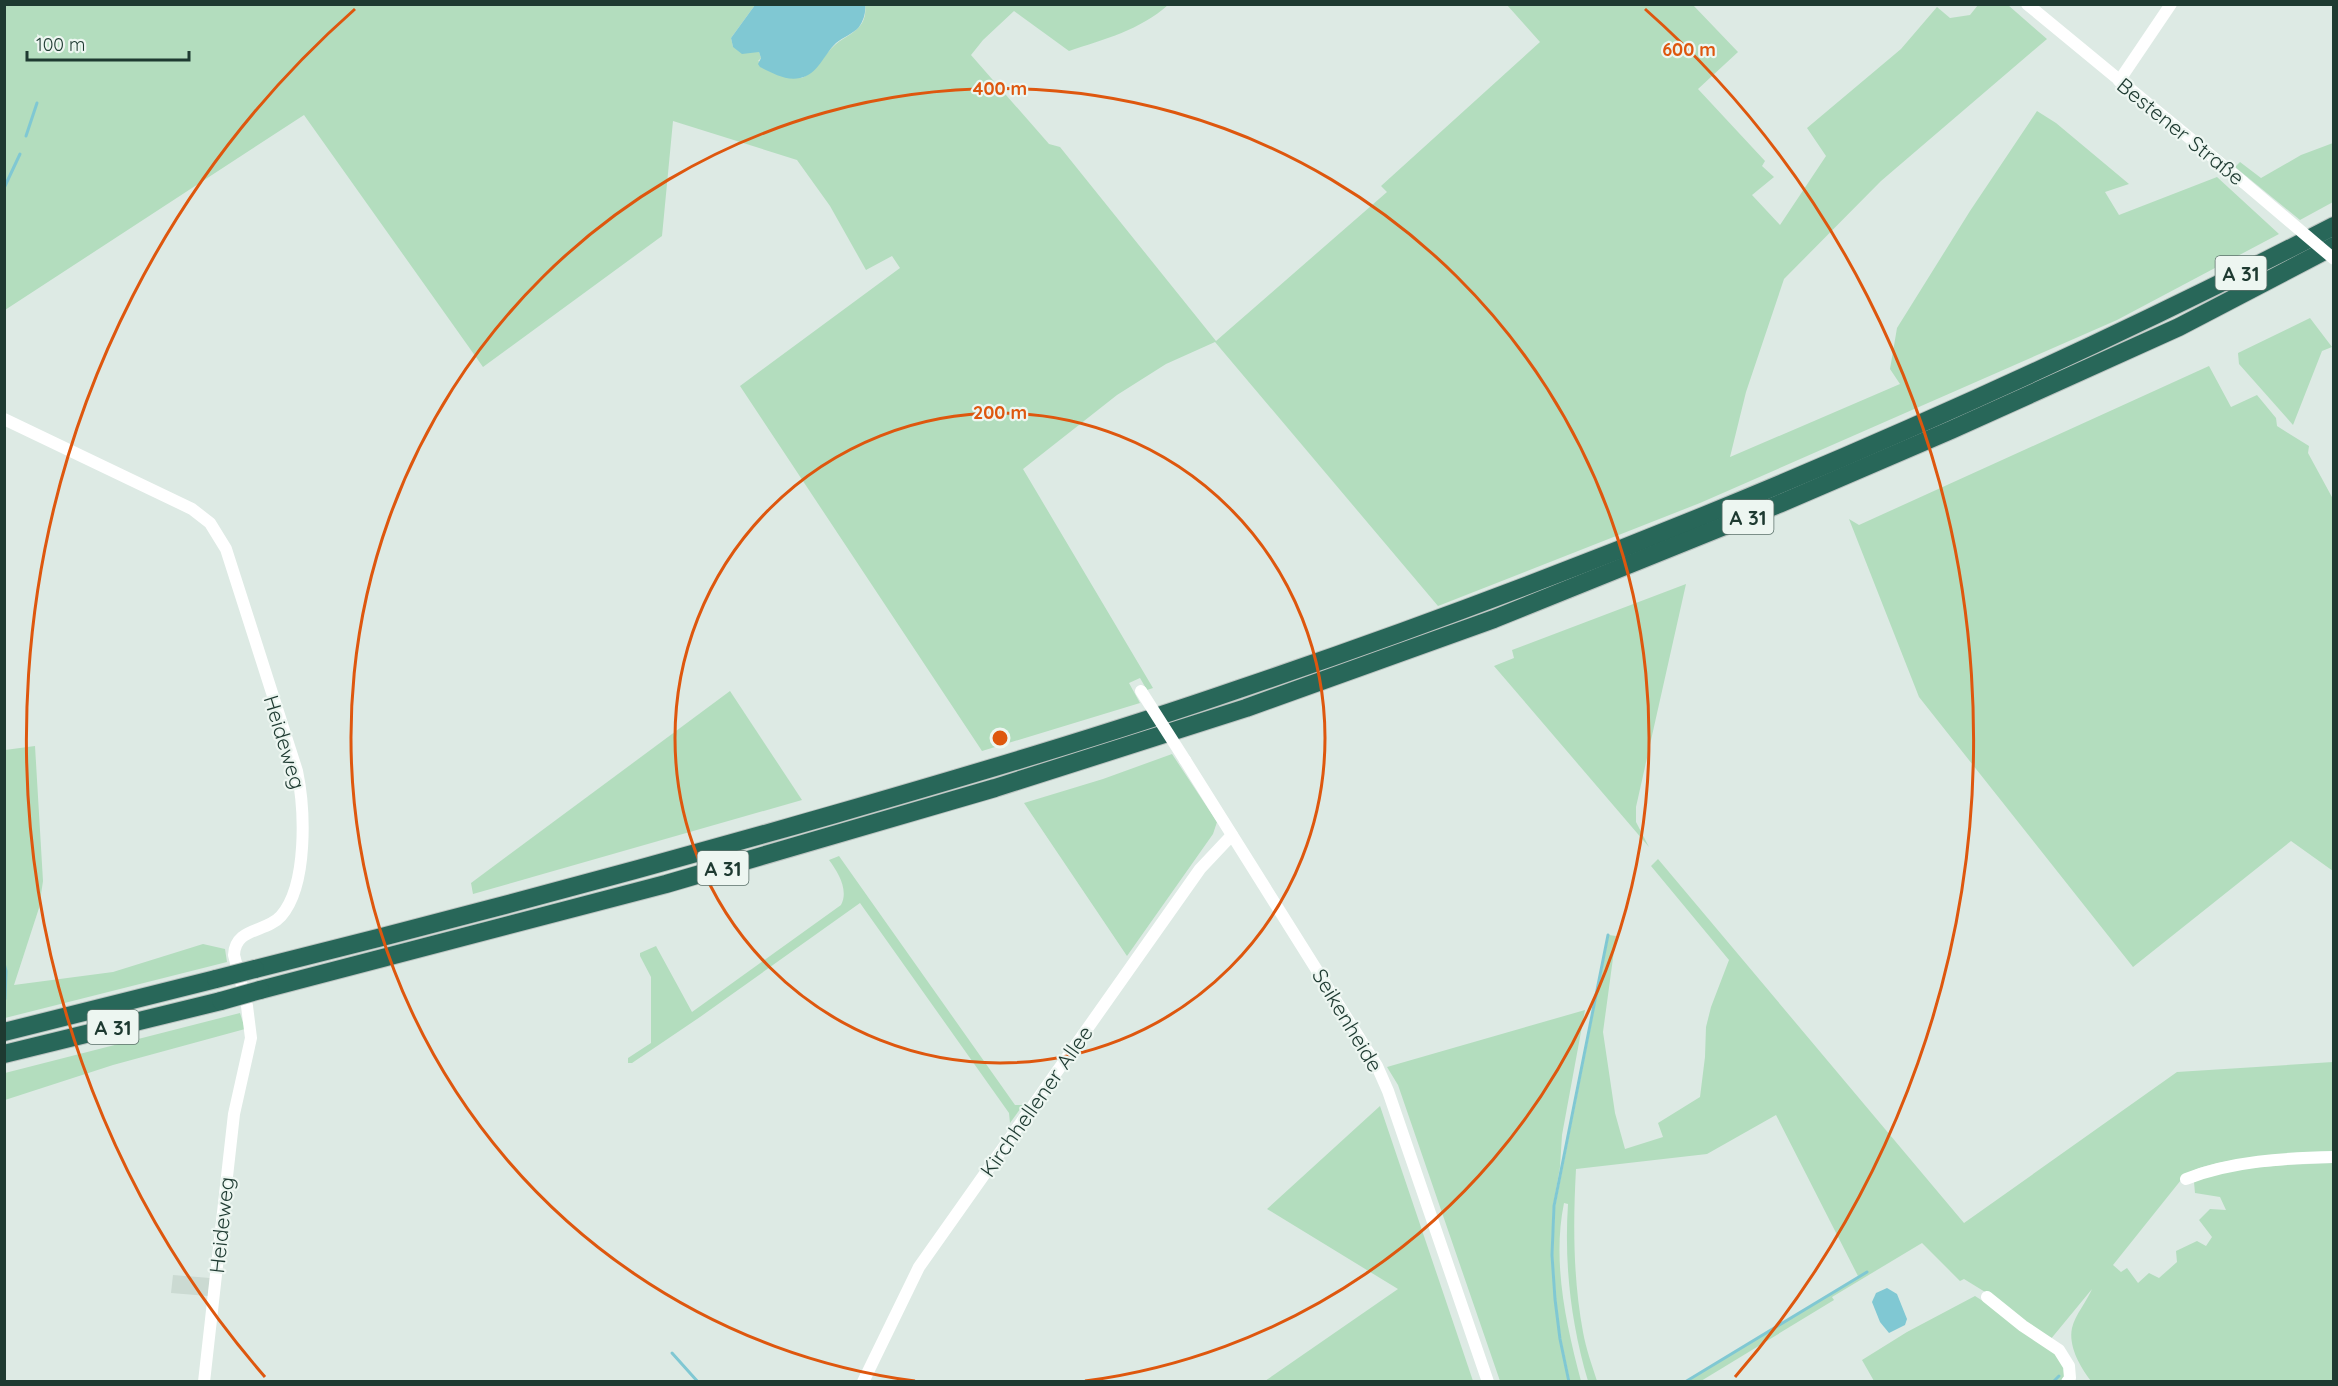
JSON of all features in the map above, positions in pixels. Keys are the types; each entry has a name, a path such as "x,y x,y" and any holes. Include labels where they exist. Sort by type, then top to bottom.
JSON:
{"highway":[{"name":"A 31","path":"4,1032 660,864 990,769 1239,690 1495,596 1772,487 2200,294 2334,226"},
{"name":"A 31","path":"4,1054 221,1001 666,884 995,788 1246,708 1494,619 1779,504 1951,430 2179,327 2334,246"}],"street":[{"name":"Bestener Straße","path":"2026,4 2334,259"},
{"path":"2119,81 2170,4"},
{"name":"Heideweg","path":"4,418 192,509 210,523 217,532 232,567 297,771 302,794 302,847 298,871 286,908 276,921 243,935 234,948 247,1006 251,1038 234,1114 204,1382"},
{"name":"Seikenheide","path":"1142,691 1377,1065 1388,1090 1488,1382"},
{"name":"Kirchhellener Allee","path":"863,1382 919,1267 1200,869 1232,836"},
{"path":"2186,1179 2213,1169 2237,1165 2334,1157"},
{"path":"1987,1297 2023,1326 2059,1350 2069,1366 2069,1380"}],"shaded area":[{"path":"173,1275 210,1278 208,1296 171,1293"}],"green space":[{"path":"5,4 755,5 731,38 733,47 759,52 761,58 758,61 802,78 812,71 831,48 859,26 865,17 865,5 1168,5 1134,27 1069,51 1014,11 983,40 971,55 1049,144 1060,147 1216,341 1387,192 1381,186 1540,42 1507,5 1693,5 1738,52 1698,89 1765,161 1762,166 1774,177 1752,195 1780,225 1826,156 1807,128 1901,49 1937,7 1950,18 1970,15 1978,5 2008,5 2047,39 1881,181 1784,279 1746,392 1730,457 1900,384 1890,369 1897,328 1970,211 2037,111 2056,123 2129,184 2105,192 2119,215 2217,177 2279,234 2117,320 1700,503 1438,606 1215,342 1166,364 1117,395 1023,469 1153,688 1147,690 1140,678 1129,683 1140,703 982,751 740,386 900,268 892,256 866,270 830,206 797,160 673,121 662,236 483,367 304,115 5,310"},
{"path":"2333,143 2333,202 2300,220 2235,167 2240,162 2261,178 2301,155"},
{"path":"2310,318 2332,347 2322,351 2293,425 2239,364 2238,353"},
{"path":"2209,366 2231,407 2257,395 2276,418 2277,426 2309,446 2308,453 2333,499 2333,871 2291,841 2133,967 1919,697 1849,519 1859,525"},
{"path":"1686,584 1636,807 1636,822 1649,847 1494,666 1514,658 1512,650"},
{"path":"730,691 802,800 473,894 471,883"},
{"path":"35,746 43,881 39,908 14,985 113,972 203,944 225,949 227,962 5,1018 5,750"},
{"path":"1172,754 1217,822 1213,834 1127,956 1024,803 1103,779"},
{"path":"839,856 1015,1105 1023,1105 1010,1123 1009,1113 860,903 700,1017 632,1063 628,1063 628,1058 651,1043 651,977 640,953 656,946 692,1012 841,905 843,887 829,860"},
{"path":"1658,859 1964,1223 2177,1072 2333,1062 2333,1152 2235,1160 2198,1169 2185,1175 2113,1265 2121,1272 2127,1268 2138,1283 2149,1273 2159,1278 2177,1262 2176,1251 2197,1241 2206,1246 2212,1237 2199,1220 2210,1209 2226,1210 2220,1197 2195,1193 2194,1182 2218,1171 2333,1163 2333,1381 2091,1381 2076,1357 2071,1335 2076,1318 2092,1289 2050,1340 1990,1295 1964,1279 1960,1281 1922,1243 1832,1297 1834,1300 1701,1381 1686,1381 1867,1272 1858,1276 1776,1115 1707,1154 1576,1169 1574,1231 1577,1291 1584,1338 1597,1381 1588,1381 1577,1338 1568,1271 1568,1204 1564,1203 1559,1248 1562,1293 1581,1381 1570,1381 1561,1339 1556,1299 1553,1255 1555,1207 1609,935 1616,936 1603,1032 1615,1113 1625,1149 1663,1137 1658,1123 1700,1097 1706,1027 1729,960 1651,866"},
{"path":"1585,1010 1562,1135 1560,1167 1553,1206 1551,1255 1559,1338 1569,1381 1500,1381 1398,1085 1387,1067"},
{"path":"240,1013 245,1029 113,1065 5,1100 5,1073"},
{"path":"1380,1106 1473,1381 1265,1381 1398,1289 1267,1209"},
{"path":"1975,1296 2051,1345 2066,1363 2064,1381 2055,1381 2059,1376 2052,1382 1874,1381 1862,1360 1907,1332"}],"water":[{"path":"865,4 865,10 862,22 857,29 836,43 812,73 795,79 779,76 760,67 759,52 742,54 733,47 731,38 755,5"},
{"path":"1887,1288 1897,1294 1907,1319 1905,1325 1889,1333 1880,1322 1872,1302 1876,1293"}],"waterway":[{"path":"26,136 37,103"},
{"path":"5,186 20,154"},
{"path":"4,428 4,433"},
{"path":"1569,1382 1555,1299 1552,1255 1554,1206 1608,935"},
{"path":"4,963 5,999"},
{"path":"1685,1382 1867,1272"},
{"path":"672,1353 698,1382"},
{"path":"2053,1382 2059,1376"}]}
